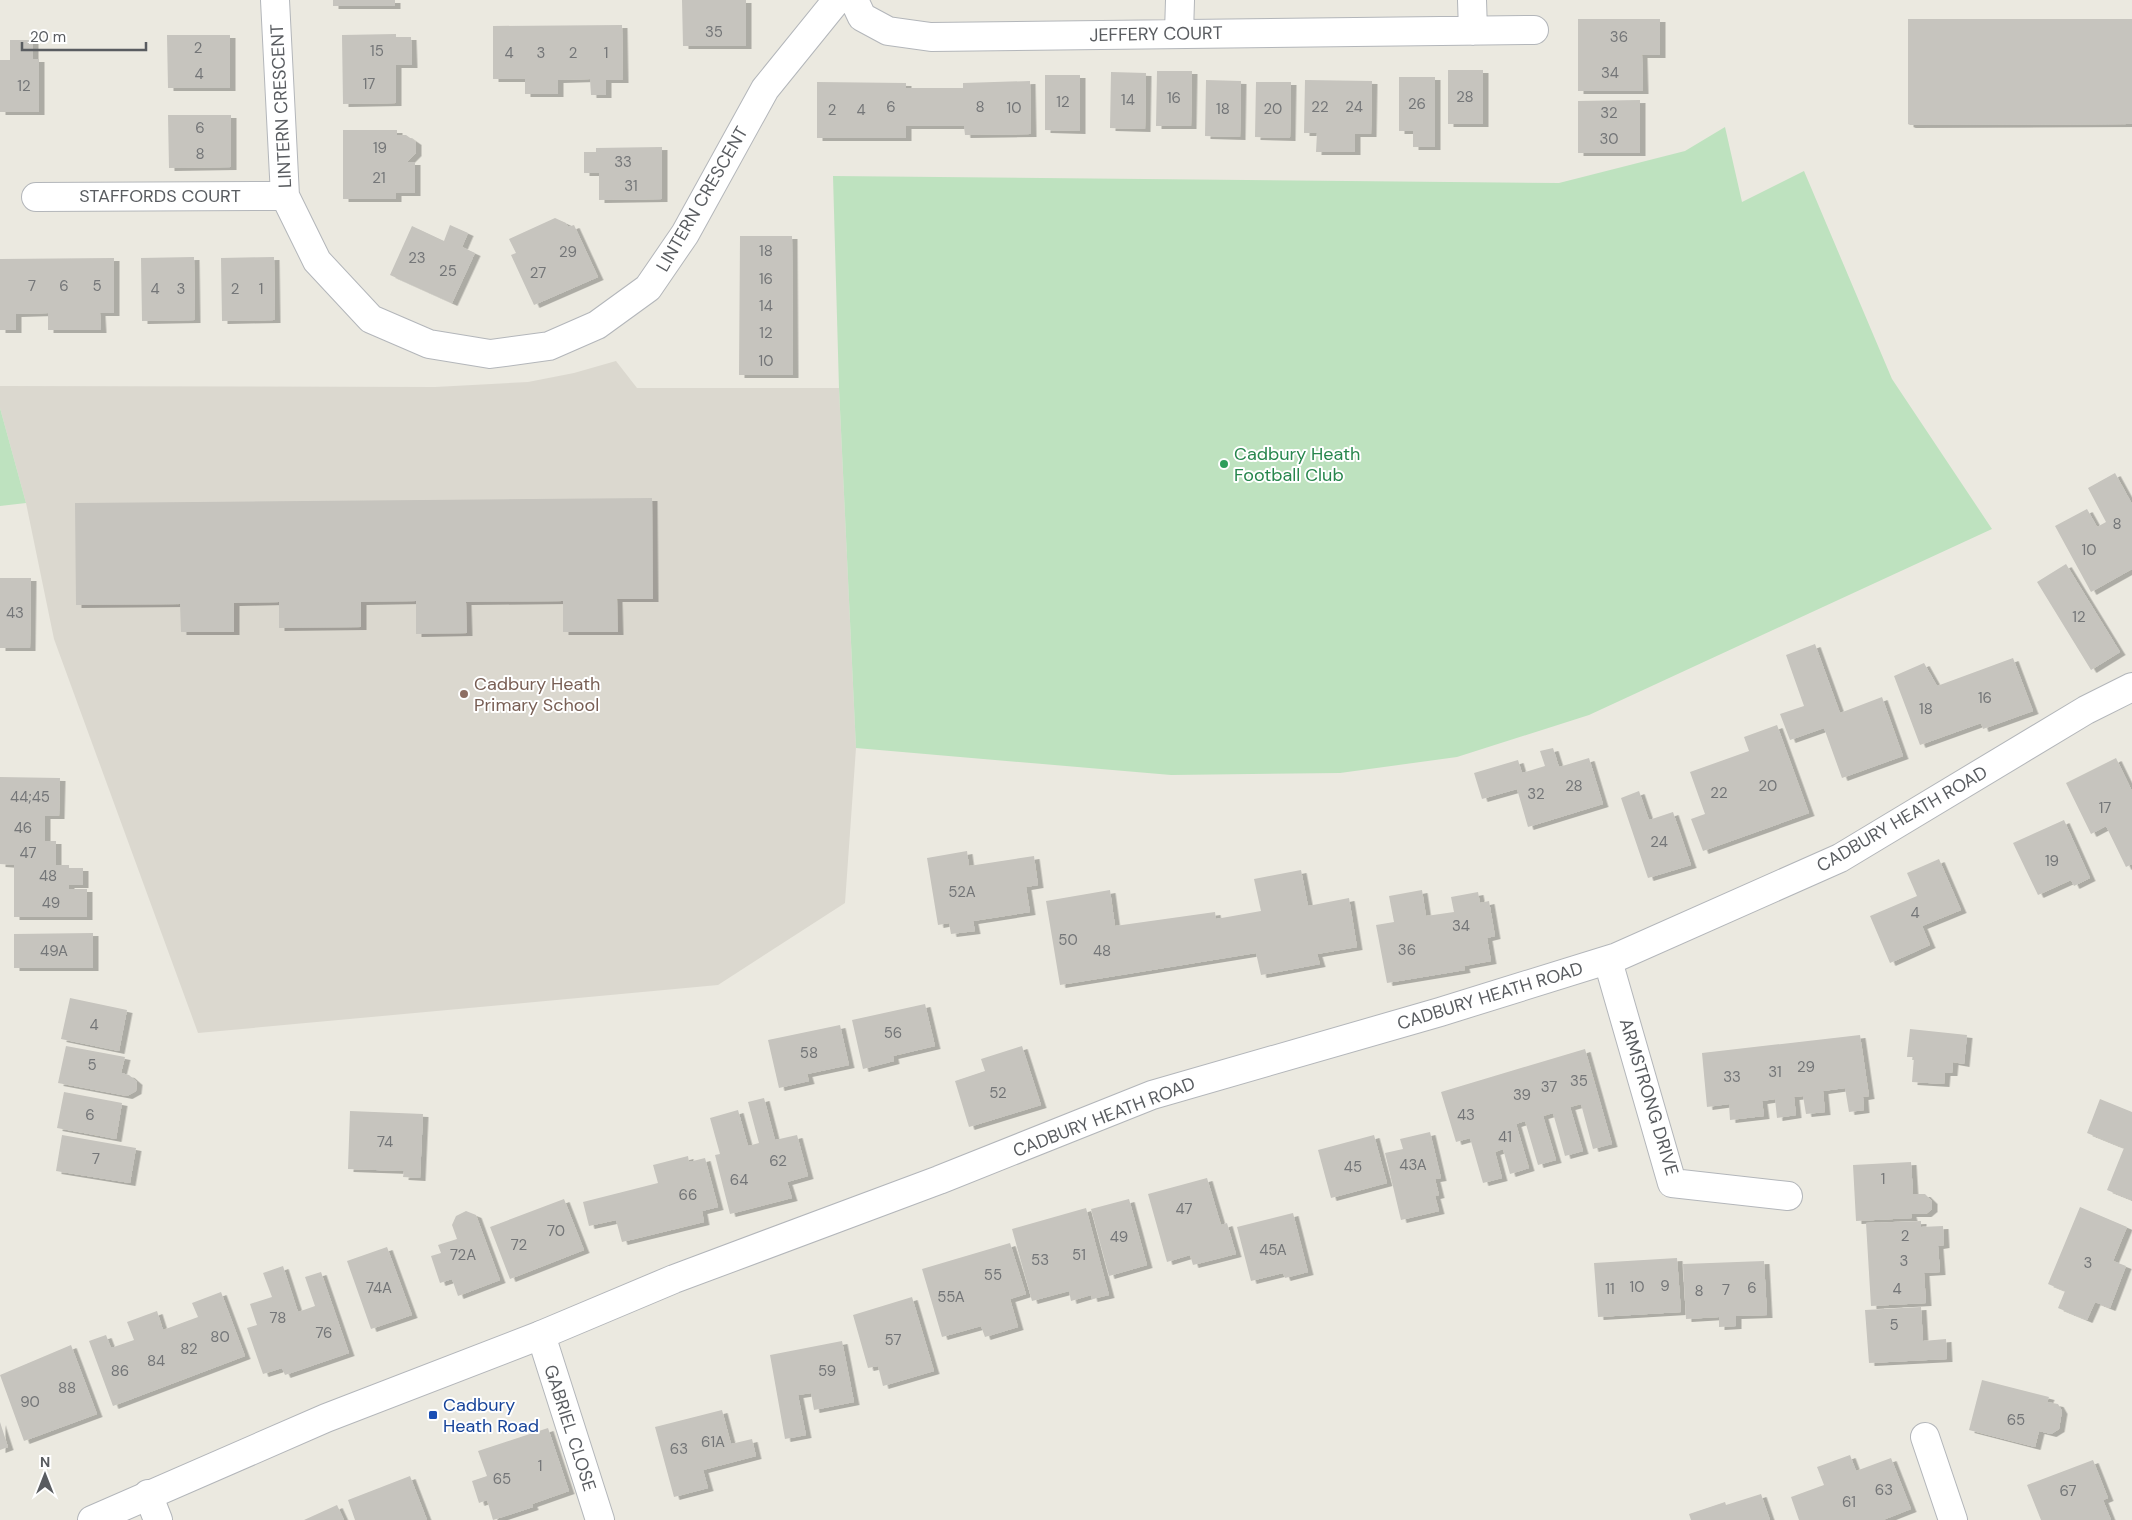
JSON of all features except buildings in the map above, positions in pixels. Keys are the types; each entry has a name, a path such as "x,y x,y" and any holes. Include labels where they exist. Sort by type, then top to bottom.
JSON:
{"street":[{"name":"LINTERN CRESCENT","path":"275,0 285,196 317,261 371,319 429,344 490,354 549,346 597,325 648,288 685,234 765,89 837,0"},
{"name":"JEFFERY COURT","path":"854,0 862,17 888,31 932,37 1534,30"},
{"path":"1179,33 1180,0"},
{"path":"1472,0 1473,31"},
{"name":"STAFFORDS COURT","path":"36,197 285,196"},
{"name":"CADBURY HEATH ROAD","path":"92,1520 326,1418 541,1335 674,1279 939,1180 1152,1095 1440,1012 1608,961 1840,858 2086,710 2132,687"},
{"name":"ARMSTRONG DRIVE","path":"1608,961 1672,1182 1788,1196"},
{"name":"GABRIEL CLOSE","path":"541,1335 600,1520"},
{"path":"1925,1437 1953,1520"},
{"path":"148,1494 158,1520"}],"shaded area":[{"name":"Cadbury Heath Primary School","path":"616,361 637,388 839,388 856,748 845,903 718,985 198,1033 54,639 26,503 0,408 0,386 435,387 528,382 574,373"}],"green space":[{"path":"1725,127 1742,202 1804,171 1892,379 1992,529 1589,715 1457,757 1340,773 1171,775 856,748 839,388 833,176 1559,183 1685,151"},
{"path":"0,408 26,503 0,506"}],"place":[{"name":"Cadbury Heath Football Club","path":"1224,464"},
{"name":"Cadbury Heath Primary School","path":"464,694"},
{"name":"Cadbury Heath Road","path":"433,1415"}]}
